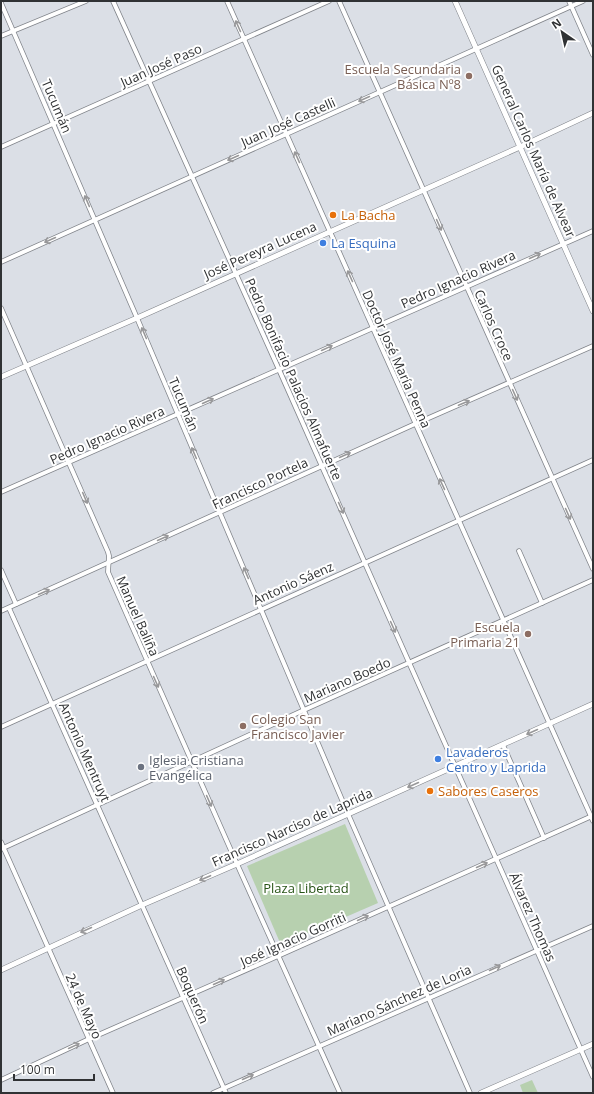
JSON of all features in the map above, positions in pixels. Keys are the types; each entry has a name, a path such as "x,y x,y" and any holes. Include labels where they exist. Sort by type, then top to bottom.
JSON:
{"street":[{"path":"1,36 86,1"},
{"name":"Pedro Bonifacio Palacios Almafuerte","path":"113,1 236,273 455,766"},
{"name":"Doctor José María Penna","path":"227,1 592,818"},
{"name":"Juan José Paso","path":"1,147 329,1"},
{"name":"Carlos Croce","path":"339,1 593,569"},
{"name":"General Carlos María de Alvear","path":"455,1 593,310"},
{"path":"569,1 593,55"},
{"name":"Juan José Castelli","path":"1,262 583,1"},
{"name":"Tucumán","path":"1,3 388,907 470,1093"},
{"name":"José Pereyra Lucena","path":"1,377 137,318 593,113"},
{"name":"Pedro Ignacio Rivera","path":"1,492 279,370 372,327 593,231"},
{"name":"Manuel Baliña","path":"1,308 70,462 108,552 108,572 236,864 340,1093"},
{"name":"Francisco Portela","path":"1,611 415,424 593,346"},
{"name":"Antonio Sáenz","path":"1,727 261,608 593,460"},
{"path":"519,552 542,603"},
{"path":"1,570 16,604"},
{"name":"Mariano Boedo","path":"2,849 304,710 593,580"},
{"name":"Antonio Mentruyt","path":"9,608 142,905"},
{"name":"Francisco Narciso de Laprida","path":"1,970 142,905 593,704"},
{"path":"502,745 544,838"},
{"name":"Álvarez Thomas","path":"455,766 593,1077"},
{"name":"José Ignacio Gorriti","path":"1,1080 89,1039 592,818"},
{"name":"24 de Mayo","path":"1,842 2,849 113,1093"},
{"name":"Boquerón","path":"142,905 226,1093"},
{"name":"Mariano Sánchez de Loria","path":"213,1093 593,926"},
{"path":"480,1093 593,1044"}],"green space":[{"name":"Plaza Libertad","path":"345,824 378,903 281,945 247,866"},
{"path":"532,1080 538,1093 523,1093 520,1085"}],"place":[{"name":"Escuela Secundaria Básica Nº8","path":"469,76"},
{"name":"La Bacha","path":"333,215"},
{"name":"La Esquina","path":"323,243"},
{"name":"Escuela Primaria 21","path":"528,634"},
{"name":"Colegio San Francisco Javier","path":"243,726"},
{"name":"Lavaderos Centro y Laprida","path":"438,759"},
{"name":"Iglesia Cristiana Evangélica","path":"141,767"},
{"name":"Sabores Caseros","path":"430,791"}]}
